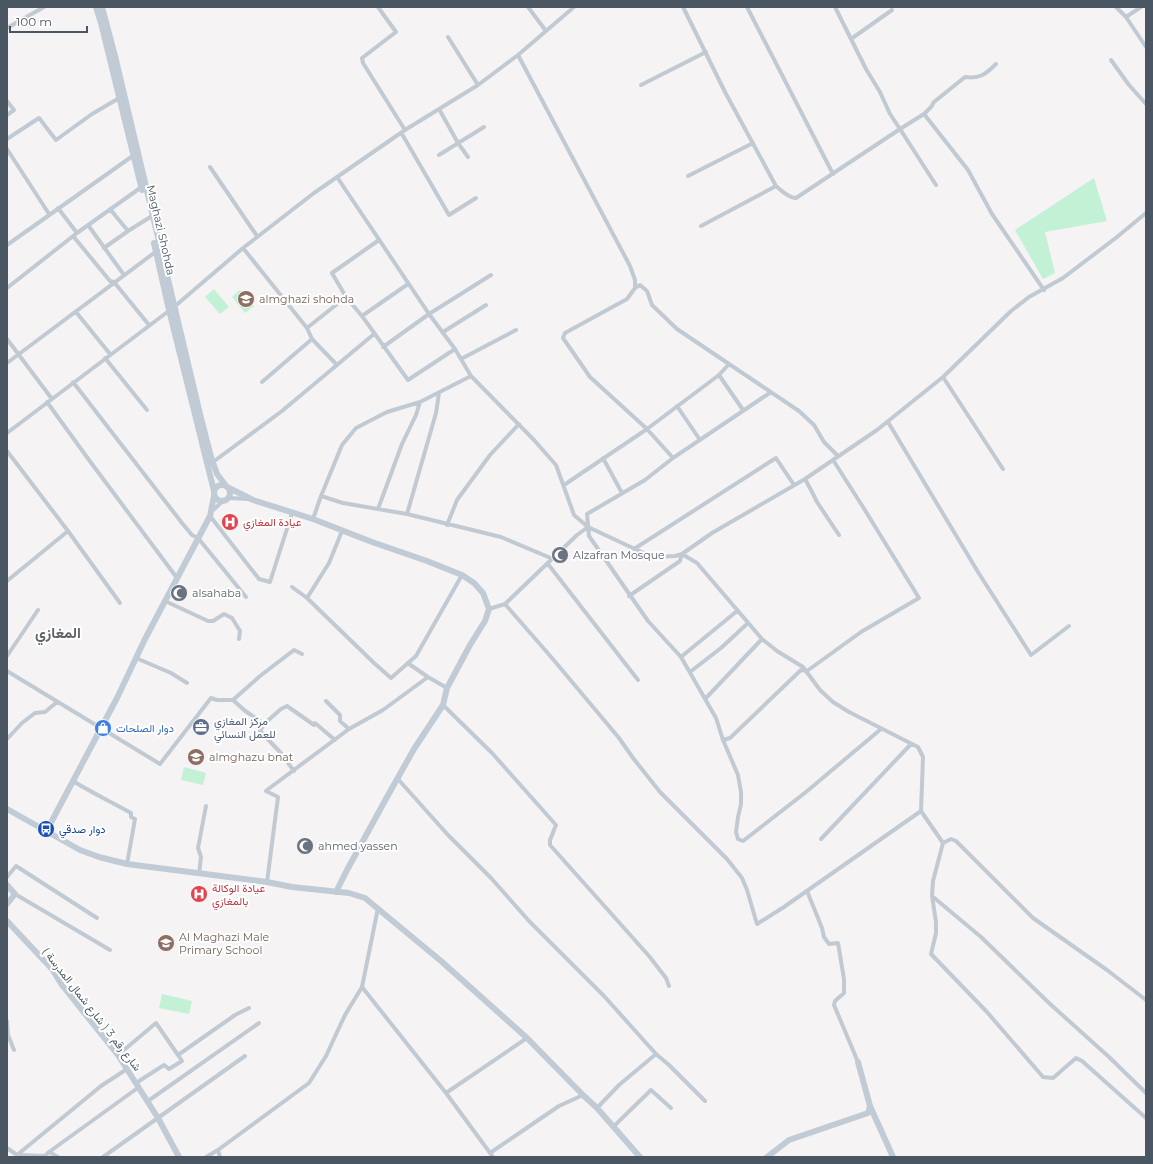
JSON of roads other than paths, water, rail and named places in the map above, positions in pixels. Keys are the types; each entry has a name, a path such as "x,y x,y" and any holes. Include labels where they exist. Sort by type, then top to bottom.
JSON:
{"street":[{"path":"7,28 44,7"},
{"name":"Maghazi Shohda","path":"96,7 121,97 210,459"},
{"name":"Maghazi Shohda","path":"102,7 109,33 121,97"},
{"path":"378,7 396,32 362,58 363,63 404,132 449,215 476,198"},
{"path":"528,7 546,31"},
{"path":"7,432 172,308 242,248 314,193 404,132 478,85 518,55 574,7"},
{"path":"683,7 725,92 776,186 792,198 796,198 924,114 934,102 964,77 974,78 986,73 996,64"},
{"path":"747,7 833,174"},
{"path":"835,7 850,39 880,92 890,114 936,185"},
{"path":"1116,7 1126,17 1146,47"},
{"path":"1126,17 1141,7"},
{"path":"850,39 892,10"},
{"path":"448,37 464,60 478,85"},
{"path":"641,85 706,52"},
{"path":"518,55 630,266 635,280 635,288"},
{"path":"1111,60 1129,85 1146,104"},
{"path":"7,139 39,118 56,140 92,114 121,97"},
{"path":"7,101 14,110 7,115"},
{"path":"439,109 458,143 468,157"},
{"path":"924,114 968,170 992,214 1044,290"},
{"path":"439,155 484,127"},
{"path":"688,176 753,143"},
{"path":"7,149 50,214"},
{"path":"7,245 135,154"},
{"path":"210,166 257,236"},
{"path":"337,177 408,284 455,349 471,376 556,465 574,515 588,527 652,557 675,556 682,554 712,533 804,479 888,422 943,377 1011,311 1029,297 1044,290 1063,278 1146,213"},
{"path":"7,288 88,225 143,186"},
{"path":"701,226 776,186"},
{"path":"58,208 75,235 110,281 114,282 149,324"},
{"path":"110,209 128,231"},
{"path":"104,248 150,217"},
{"path":"88,225 124,274"},
{"path":"379,240 332,273 346,297 362,316 408,380 455,349"},
{"path":"242,248 307,328 312,339 337,365"},
{"path":"7,363 158,250"},
{"path":"383,347 429,314 491,275"},
{"path":"362,316 408,284"},
{"path":"673,458 647,429 590,377 563,338 565,333 627,299 635,288 640,285 650,297 652,305 677,329 799,411 814,425 824,442 838,456"},
{"path":"307,328 346,297"},
{"path":"443,332 486,305"},
{"path":"76,312 110,354"},
{"path":"461,359 516,330"},
{"path":"210,459 282,411 374,334"},
{"path":"7,339 52,398"},
{"path":"262,382 312,339"},
{"path":"106,358 147,410"},
{"path":"564,485 647,429 719,375 729,364"},
{"path":"719,375 743,410"},
{"path":"313,519 342,445 356,428 387,412 420,402 471,376"},
{"path":"943,377 1003,468"},
{"path":"73,382 182,523 192,535 198,538 246,597"},
{"path":"771,392 673,458 645,480 587,514 589,536 629,596 648,621 681,657 706,698 716,718 723,740 738,775 741,792 741,804 736,832 738,839 743,841 806,792 881,729"},
{"path":"407,514 436,413 439,393"},
{"path":"48,402 89,460 177,578"},
{"path":"378,509 402,444 416,415 420,402"},
{"path":"677,406 700,440"},
{"path":"888,422 910,456 978,572 1031,655 1069,626"},
{"path":"447,525 457,500 490,455 518,424"},
{"path":"7,451 68,531 120,603"},
{"path":"603,458 622,493"},
{"path":"634,549 776,458 794,485"},
{"path":"46,832 117,698 198,538 211,514 226,500 230,491 217,474 210,459"},
{"path":"210,459 214,494 211,514 259,579 270,582 292,513"},
{"path":"723,740 730,738 801,670 807,671 861,632 919,598 833,460"},
{"path":"804,479 839,535"},
{"path":"214,494 219,485 223,485 253,500 313,519 462,575 474,582 484,593 489,609 486,621 470,645 447,688 443,705 397,778 336,892"},
{"path":"214,494 219,501 253,500"},
{"path":"321,496 343,503 407,514 501,537 553,559"},
{"path":"489,609 505,604 577,535 588,527"},
{"path":"7,581 68,531"},
{"path":"308,598 328,563 342,531"},
{"path":"629,596 680,561 682,554"},
{"path":"682,554 697,563 762,640 777,651 791,658 807,671 820,690 833,702 881,729 918,747 923,757 922,811 943,843 933,881 932,896 936,933 931,954 988,1012 1043,1077 1053,1078 1076,1058 1082,1061 1146,1118"},
{"path":"548,564 638,680"},
{"path":"292,587 308,598 374,663 392,678 416,656 462,575"},
{"path":"165,601 208,621 213,621 224,614 232,618 240,631 239,639"},
{"path":"505,604 610,727 660,792 727,859 742,878 757,924 922,811"},
{"path":"7,656 38,610"},
{"path":"681,657 737,611"},
{"path":"690,672 721,648 748,623"},
{"path":"706,698 762,640"},
{"path":"7,671 100,729 160,764 211,698 218,700 234,700 260,676 294,650 302,654"},
{"path":"136,658 171,673 187,683"},
{"path":"409,664 447,688"},
{"path":"267,882 278,797 266,791 349,730 383,710 428,676"},
{"path":"234,700 244,710 264,724"},
{"path":"326,701 340,715 340,721 349,730"},
{"path":"7,739 22,723 35,714 45,712 57,702"},
{"path":"443,705 492,754 556,825 550,840 550,846 649,956 666,978 669,986"},
{"path":"294,771 280,752 260,731 264,724 281,709 288,706 314,725 315,723 335,740"},
{"path":"821,839 911,744"},
{"path":"397,778 491,878 529,921 604,996 656,1054 705,1101"},
{"path":"73,781 131,813 131,817 135,819 127,864"},
{"path":"199,874 201,857 198,848 206,806"},
{"path":"7,810 80,850 98,857 127,864 267,882 292,887 349,893 365,898 441,961 527,1038 597,1108 640,1157"},
{"path":"943,843 951,839 956,841 1033,918 1107,970 1146,1000"},
{"path":"7,877 16,866 98,918"},
{"path":"7,885 15,894 110,950"},
{"path":"807,891 822,928 824,937 829,944 838,943 844,979 844,993 835,1001 834,1005 858,1062 870,1106 893,1157"},
{"path":"7,904 15,894"},
{"path":"932,896 975,932 1146,1093"},
{"path":"206,1157 218,1150 309,1083 326,1056 345,1015 362,987 378,908"},
{"name":"شارع رقم 3 ( شارع شمال المدرسة )","path":"7,921 52,969 118,1055 148,1101 179,1157"},
{"path":"362,987 446,1093 493,1157"},
{"path":"178,1055 235,1015 249,1008"},
{"path":"7,1021 8,1035 14,1050"},
{"path":"7,1148 17,1155 45,1156 164,1065 169,1069 182,1061 156,1023 118,1055"},
{"path":"148,1101 259,1023"},
{"path":"446,1093 527,1038"},
{"path":"597,1108 619,1086 656,1054"},
{"path":"103,1157 245,1056"},
{"path":"17,1155 101,1086 127,1070"},
{"path":"613,1127 651,1090 671,1108"},
{"path":"490,1153 559,1106 583,1095"},
{"path":"767,1157 789,1140 868,1113 870,1106"},
{"path":"218,1150 220,1157"},
{"path":"49,1152 58,1157"}],"place":[{"name":"almghazi shohda","path":"246,299"},
{"name":"عيادة المغازي","path":"230,522"},
{"name":"Alzafran Mosque","path":"560,555"},
{"name":"alsahaba","path":"179,593"},
{"name":"مركز المغازي للعمل النسائي","path":"201,727"},
{"name":"دوار الصلحات","path":"103,728"},
{"name":"almghazu bnat","path":"196,757"},
{"name":"دوار صدقي","path":"46,829"},
{"name":"ahmed yassen","path":"305,846"},
{"name":"عيادة الوكالة بالمغازي","path":"199,894"},
{"name":"Al Maghazi Male Primary School","path":"166,943"}],"district":[{"name":"المغازي","path":"58,632"}]}
